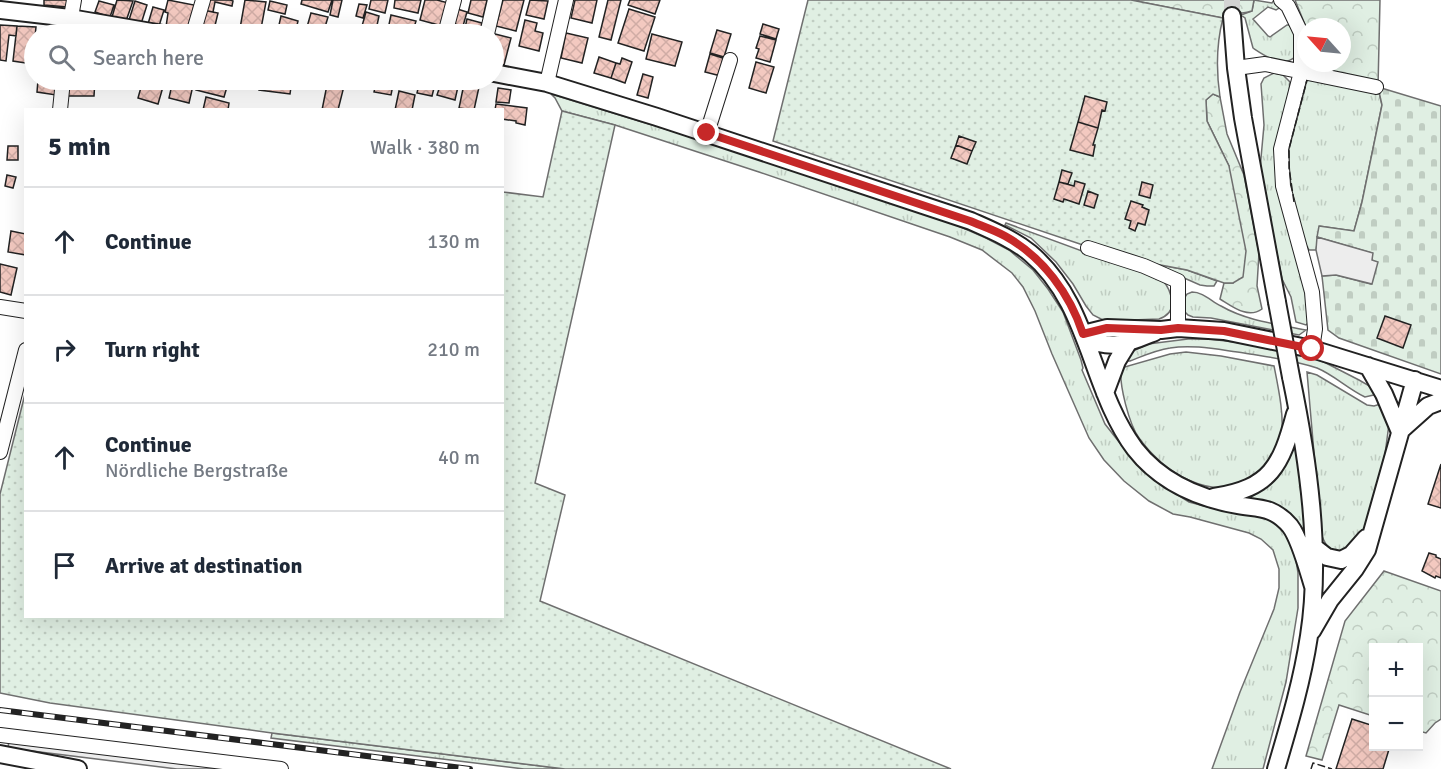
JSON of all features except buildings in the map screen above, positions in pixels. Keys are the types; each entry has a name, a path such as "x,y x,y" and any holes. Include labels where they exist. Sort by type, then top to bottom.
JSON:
{"main road":[{"path":"0,13 58,24"},
{"path":"1232,16 1236,68 1245,129 1308,478 1314,546 1310,634 1299,693 1276,769"},
{"path":"504,75 547,83 707,133 970,221 1006,237 1030,253 1048,270 1063,291 1084,336 1105,393 1135,449 1157,472 1180,487 1207,498 1262,508 1278,515 1291,527 1313,586"},
{"path":"1084,336 1107,328 1224,331 1312,349 1441,389"},
{"path":"1084,336 1097,344 1107,345 1128,343 1169,329"},
{"path":"1105,393 1117,361 1128,343"},
{"path":"1368,366 1384,394 1400,432"},
{"path":"1310,634 1335,593 1362,558 1371,539 1415,380"},
{"path":"1400,432 1428,406 1441,401"},
{"path":"1207,498 1233,494 1267,477 1280,458 1297,408"},
{"path":"1314,546 1327,556 1341,560 1351,555 1372,530"},
{"path":"0,754 78,769"}],"street":[{"path":"69,24 74,0"},
{"path":"197,24 203,0"},
{"path":"448,24 454,0"},
{"path":"489,24 495,0"},
{"path":"547,83 566,0"},
{"path":"1286,6 1297,26"},
{"path":"707,133 730,60"},
{"path":"1236,68 1265,64 1297,71"},
{"path":"1312,349 1315,329 1312,292 1283,186 1281,149 1301,72 1376,87"},
{"path":"60,108 62,90"},
{"path":"1088,248 1144,266 1178,281 1169,329"},
{"path":"0,307 24,311"},
{"path":"0,452 24,358"},
{"path":"0,735 281,769"}],"green space":[{"path":"808,0 1131,0 1223,18 1217,58 1220,97 1213,94 1206,100 1207,121 1229,166 1246,251 1243,277 1233,283 1224,283 1187,270 1150,263 1080,244 773,141"},
{"path":"1131,0 1254,0 1252,11 1223,18"},
{"path":"1254,0 1272,3 1274,0 1279,5 1276,10 1268,7 1253,19 1270,37 1287,25 1291,25 1297,34 1295,57 1279,61 1253,48 1245,18 1241,15 1252,11"},
{"path":"1295,0 1380,0 1378,87 1320,72 1351,72 1351,18 1302,18"},
{"path":"1274,73 1283,75 1290,82 1277,147 1307,293 1308,323 1306,325 1296,322 1291,297 1282,279 1260,169 1264,125 1261,84 1264,78"},
{"path":"1307,80 1378,87 1382,105 1354,231 1320,226 1316,250 1309,250 1304,242 1292,195 1289,168 1289,149"},
{"path":"1378,87 1441,106 1441,374 1339,338 1328,330 1322,276 1336,275 1371,284 1372,253 1317,237 1319,226 1354,231 1382,105"},
{"path":"551,94 763,159 954,224 1009,250 1033,270 1063,312 1081,360 1082,370 1105,424 1130,456 1157,482 1189,502 1212,508 1249,512 1278,522 1290,536 1298,573 1298,608 1286,682 1263,769 1212,769 1274,609 1279,588 1279,569 1273,550 1261,539 1249,533 1173,514 1149,501 1124,481 1104,460 1089,438 1035,311 1023,287 1012,273 982,250 950,237 615,125 562,111"},
{"path":"1213,94 1220,97 1227,134 1244,175 1259,253 1257,286 1262,309 1257,312 1241,311 1220,299 1224,283 1233,283 1229,166 1207,121 1206,100"},
{"path":"562,111 615,125 535,483 565,495 540,601 951,769 565,769 272,733 50,703 0,693 0,494 24,398 24,618 504,618 504,192 543,197"},
{"path":"1006,223 1153,275 1163,281 1168,288 1172,302 1170,311 1159,319 1105,321 1093,315 1056,262 1031,238 1005,225"},
{"path":"1150,263 1187,270 1217,281 1214,286 1200,285"},
{"path":"1192,292 1203,295 1241,315 1306,330 1299,335 1211,318 1193,317 1184,311 1183,300 1187,294"},
{"path":"1188,339 1234,342 1302,354 1324,362 1359,380 1373,388 1378,394 1365,397 1323,371 1308,365 1216,349 1170,348 1125,361 1131,352 1148,344"},
{"path":"1186,352 1274,366 1282,412 1281,438 1271,461 1253,478 1237,485 1221,488 1190,481 1161,462 1149,451 1135,432 1123,394 1121,368 1170,354"},
{"path":"1307,372 1317,375 1367,405 1374,406 1384,403 1389,424 1385,454 1365,530 1344,553 1335,552 1329,548 1321,534"},
{"path":"1294,435 1301,480 1307,555 1299,531 1234,501"},
{"path":"1384,571 1441,591 1441,719 1426,733 1423,732 1423,643 1369,643 1369,715 1339,705 1322,760 1306,756 1345,621"},
{"path":"272,733 565,769 524,769 271,738"}],"shaded area":[{"path":"1317,237 1373,253 1372,260 1378,262 1372,284 1336,275 1322,276 1316,250"},
{"path":"9,740 229,769 177,769 8,748"}],"tunnel":[{"path":"1232,0 1232,16"}],"railway":[{"path":"0,710 470,769"}],"fence":[{"path":"1294,202 1289,149 1307,80"},
{"path":"1311,769 1313,763 1332,769"}],"route":[{"path":"707,133 970,221 1006,237 1030,253 1048,270 1063,291 1083,334 1107,328 1161,330 1178,328 1224,331 1312,349"}]}
